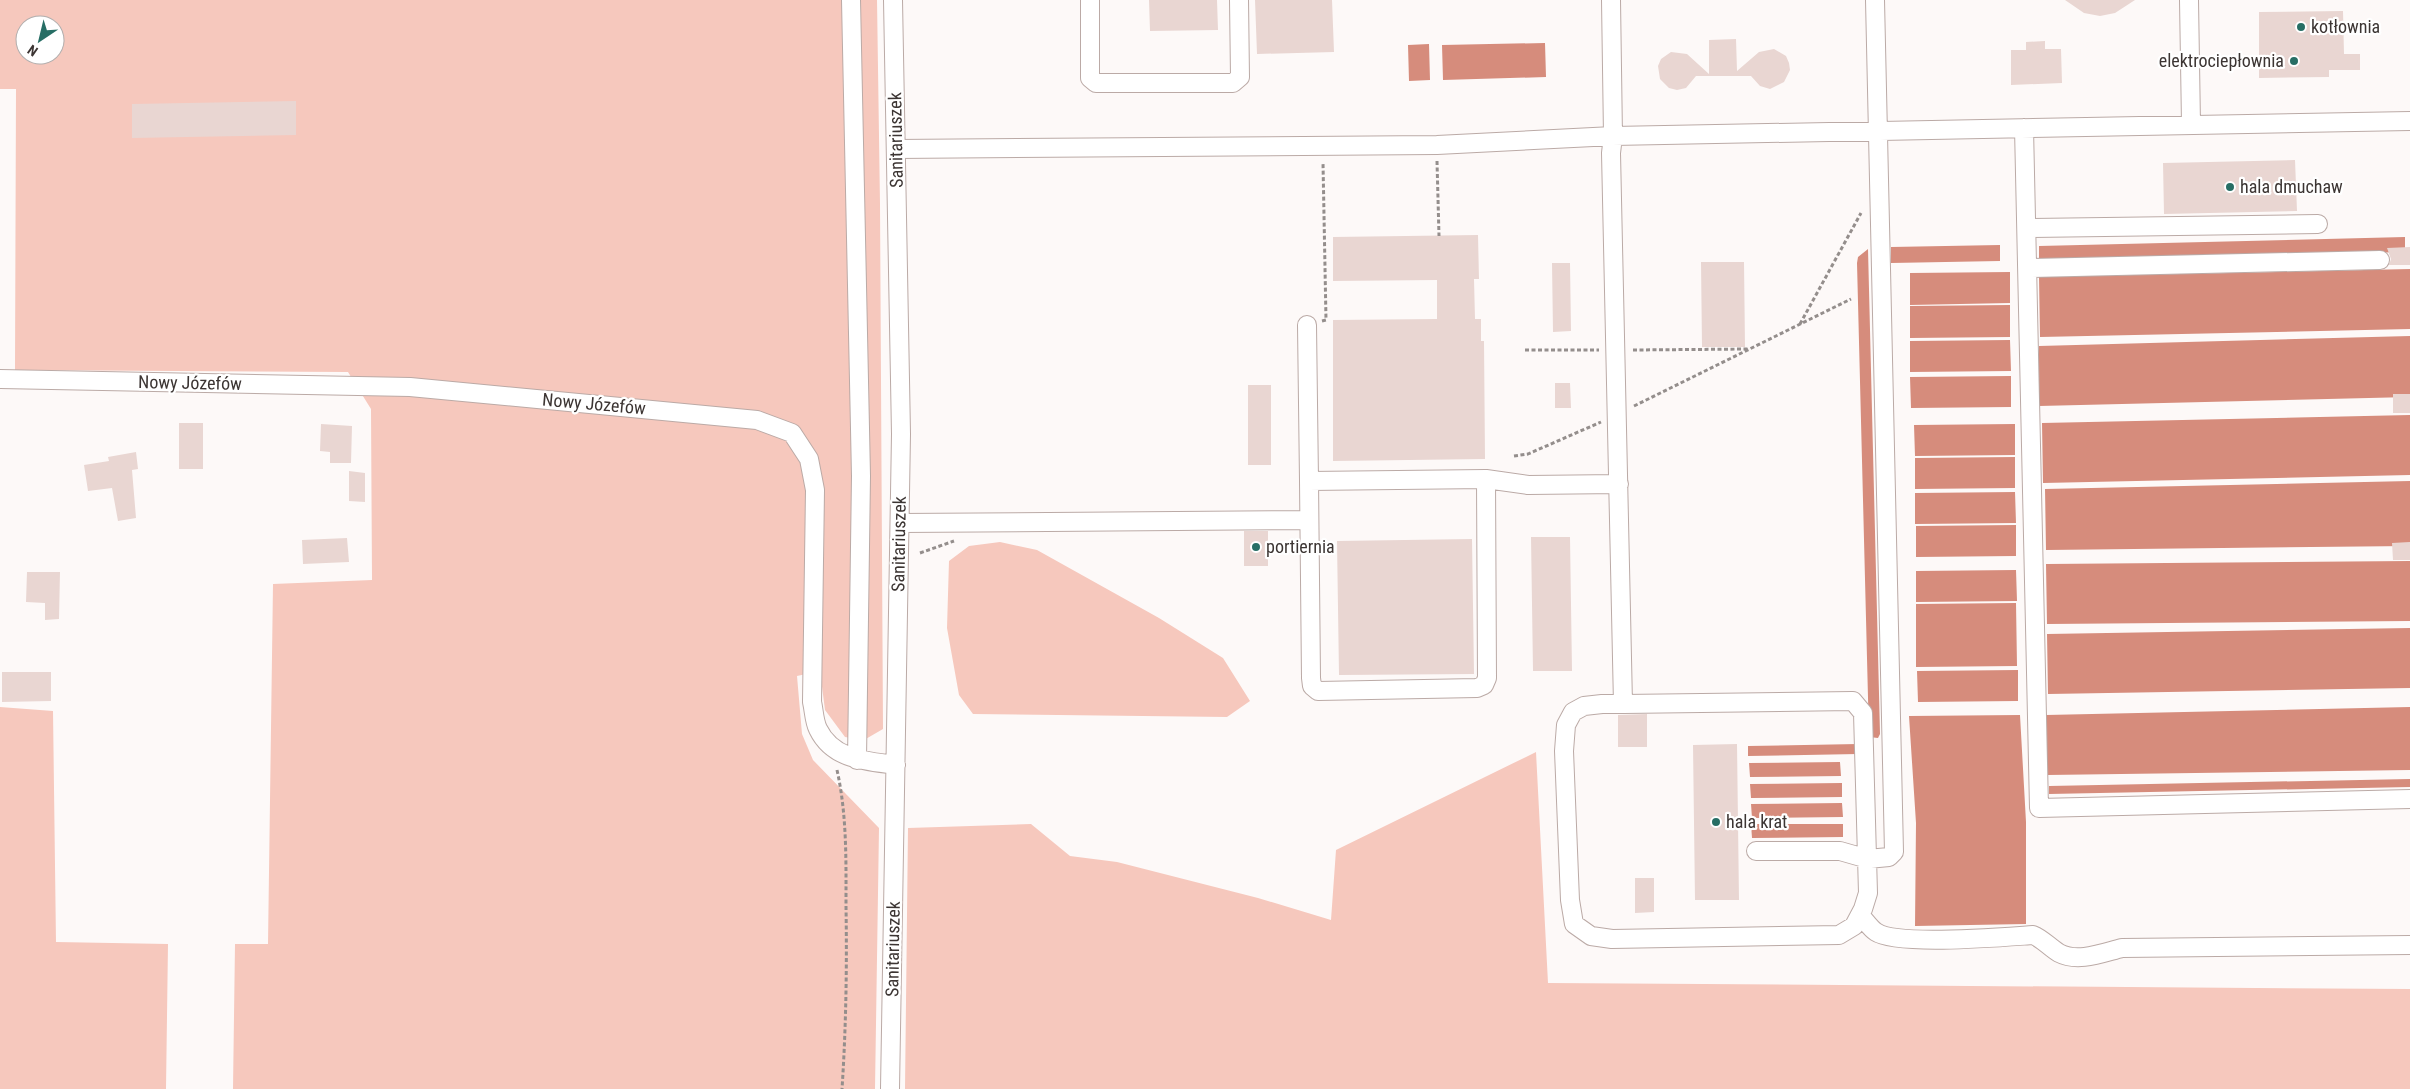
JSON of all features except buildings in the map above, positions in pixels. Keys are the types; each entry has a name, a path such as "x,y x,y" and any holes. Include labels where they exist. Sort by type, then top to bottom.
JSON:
{"street":[{"path":"851,0 861,476 857,760"},
{"name":"Sanitariuszek","path":"890,1089 901,434 893,0"},
{"path":"1090,0 1090,78 1096,83 1233,83 1240,77 1239,0"},
{"path":"1612,0 1613,136 1611,153 1623,704"},
{"path":"1756,851 1840,850 1868,859 1889,857 1894,852 1875,0"},
{"path":"2190,0 2191,124"},
{"path":"896,149 1437,145 1613,136 2410,120"},
{"path":"2024,128 2039,808 2410,799"},
{"path":"2027,228 2318,224"},
{"path":"2028,268 2380,260"},
{"path":"1307,325 1311,678 1312,686 1318,691 1477,688 1484,685 1487,678 1486,479"},
{"name":"Nowy Józefów","path":"0,379 410,387 757,420 792,433 810,459 815,490 812,702 817,728 833,750"},
{"path":"1309,481 1486,479 1528,485 1618,484"},
{"path":"900,523 1309,520"},
{"path":"1853,701 1863,713 1868,859 1868,893 1854,926 1839,935 1612,939 1591,936 1574,924 1570,900 1564,752 1566,725 1573,712 1584,706 1623,704 1853,701"},
{"path":"833,750 857,760 896,765"},
{"path":"1860,914 1876,932 1891,938 1963,939 2033,935 2060,953 2082,958 2122,948 2410,945"}],"path":[{"path":"1437,145 1439,236"},
{"path":"1307,325 1326,320 1323,146"},
{"path":"1800,324 1864,207"},
{"path":"1514,456 1528,454 1617,415 1851,299"},
{"path":"1525,350 1750,349"},
{"path":"833,750 843,796 846,851 847,1012 842,1089"}],"shaded area":[{"path":"0,0 877,0 883,729 864,740 845,737 825,710 820,671 797,676 802,734 813,760 879,828 875,1089 233,1089 235,944 268,944 273,584 372,580 371,409 348,372 15,370 16,89 0,89"},
{"path":"1545,43 1546,77 1443,80 1442,45"},
{"path":"1429,44 1430,80 1409,81 1408,45"},
{"path":"2405,237 2405,252 2039,261 2039,246"},
{"path":"2000,245 2000,261 1891,263 1891,247"},
{"path":"1868,249 1880,734 1878,738 1869,737 1857,263 1858,257"},
{"path":"2410,269 2410,329 2040,337 2039,277"},
{"path":"2010,272 2010,303 1910,305 1910,273"},
{"path":"2010,305 2010,337 1910,338 1910,306"},
{"path":"2410,336 2410,397 2039,406 2039,346"},
{"path":"2010,340 2011,371 1910,372 1910,341"},
{"path":"2011,376 2011,407 1911,408 1910,377"},
{"path":"2410,415 2410,475 2043,483 2042,423"},
{"path":"2015,424 2015,455 1915,456 1914,425"},
{"path":"2015,457 2015,488 1915,489 1915,458"},
{"path":"2410,481 2410,546 2046,550 2045,489"},
{"path":"2015,492 2016,523 1915,524 1915,493"},
{"path":"2016,525 2016,556 1916,557 1916,526"},
{"path":"1000,542 1037,550 1159,618 1223,658 1250,701 1227,717 973,714 959,695 947,628 949,561 969,546"},
{"path":"2410,561 2410,621 2047,624 2046,564"},
{"path":"2016,570 2017,601 1916,602 1916,571"},
{"path":"2016,603 2017,666 1916,667 1916,604"},
{"path":"2410,628 2410,688 2048,694 2047,634"},
{"path":"2018,670 2018,701 1918,702 1917,671"},
{"path":"0,707 53,711 56,942 168,944 166,1089 0,1089"},
{"path":"2410,707 2410,770 2047,775 2046,715"},
{"path":"2020,715 2026,822 2026,924 1915,926 1916,823 1909,716"},
{"path":"1858,744 1858,754 1748,756 1748,746"},
{"path":"1536,752 1548,983 2410,989 2410,1089 905,1089 908,828 1031,824 1070,856 1117,862 1258,898 1331,920 1336,850"},
{"path":"1840,762 1841,776 1750,777 1749,763"},
{"path":"2410,779 2410,787 2049,794 2049,786"},
{"path":"1842,783 1842,797 1751,798 1750,784"},
{"path":"1842,803 1843,817 1752,818 1751,804"},
{"path":"1751,824 1843,824 1843,837 1752,838"}],"place":[{"name":"kotłownia","path":"2301,27"},
{"name":"elektrociepłownia","path":"2294,61"},
{"name":"hala dmuchaw","path":"2230,187"},
{"name":"portiernia","path":"1256,547"},
{"name":"hala krat","path":"1716,822"}]}
